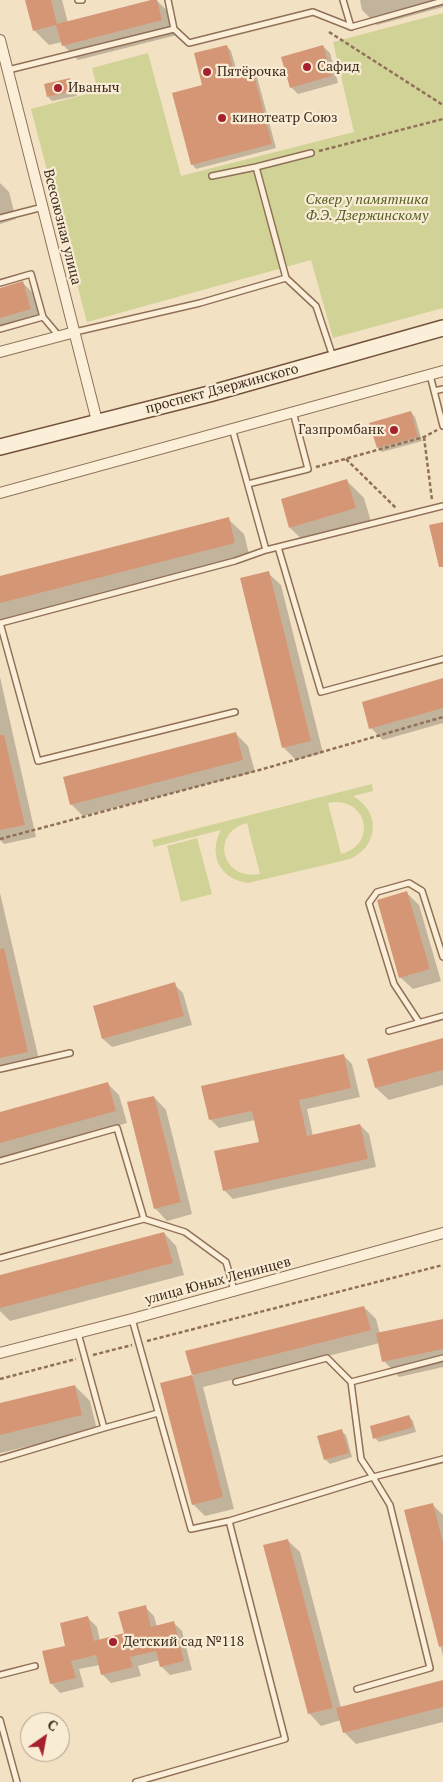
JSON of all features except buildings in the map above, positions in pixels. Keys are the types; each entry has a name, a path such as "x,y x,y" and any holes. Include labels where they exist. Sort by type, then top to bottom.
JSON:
{"main road":[{"name":"проспект Дзержинского","path":"0,447 209,394 443,328"}],"street":[{"name":"Всесоюзная улица","path":"1,47 97,422"},
{"path":"0,352 75,332"},
{"path":"0,493 443,371"},
{"name":"улица Юных Ленинцев","path":"0,1353 443,1234"}],"lane":[{"path":"168,0 174,29 190,44 313,12 351,27 443,1"},
{"path":"343,0 351,27"},
{"path":"8,70 174,29"},
{"path":"212,176 311,153"},
{"path":"256,167 286,278 316,306 333,359"},
{"path":"0,218 43,207"},
{"path":"0,282 31,274 43,317 59,336"},
{"path":"75,332 200,303 286,278"},
{"path":"0,329 43,317"},
{"path":"430,374 443,426"},
{"path":"434,391 443,389"},
{"path":"248,484 308,469 293,411"},
{"path":"232,428 266,550"},
{"path":"235,712 38,761 0,623 235,561 266,550 443,506"},
{"path":"278,547 321,692 443,659"},
{"path":"419,1022 394,984 369,903 377,892 409,882 422,891 443,957"},
{"path":"388,1031 443,1016"},
{"path":"0,1069 70,1052"},
{"path":"0,1161 117,1128 144,1219"},
{"path":"0,1258 144,1219 185,1232 226,1262 234,1291"},
{"path":"132,1319 191,1529 228,1521 373,1477 443,1459"},
{"path":"78,1333 104,1428"},
{"path":"236,1382 327,1358 351,1382 361,1460 390,1504 430,1668 357,1689"},
{"path":"351,1382 443,1358"},
{"path":"0,1459 158,1413"},
{"path":"136,1782 285,1739 228,1521"},
{"path":"0,1675 36,1666"},
{"path":"0,1720 17,1782"}],"path":[{"path":"329,32 443,105"},
{"path":"311,153 443,119"},
{"path":"308,469 424,437 443,426"},
{"path":"424,437 433,508"},
{"path":"346,459 404,516"},
{"path":"0,839 253,771 443,717"},
{"path":"0,1379 443,1265"}],"green space":[{"name":"Сквер у памятника Ф.Э. Дзержинскому","path":"443,13 443,308 333,338 311,260 87,322 31,109 98,91 92,68 148,53 181,176 354,132 333,42"},
{"path":"372,784 373,791 353,796 368,811 373,829 367,846 350,859 248,883 238,881 230,876 223,871 219,864 216,848 221,830 154,847 152,840","holes":["328,803 347,804 355,809 361,816 364,825 363,834 359,842 352,849 341,854","247,823 260,874 247,874 236,870 229,863 225,854 228,836 235,828"]},
{"path":"197,838 212,894 181,902 167,846"}],"place":[{"name":"Сафид","path":"307,67"},
{"name":"Пятёрочка","path":"207,72"},
{"name":"Иваныч","path":"58,88"},
{"name":"кинотеатр Союз","path":"222,118"},
{"name":"Газпромбанк","path":"394,430"},
{"name":"Детский сад №118","path":"113,1642"}]}
